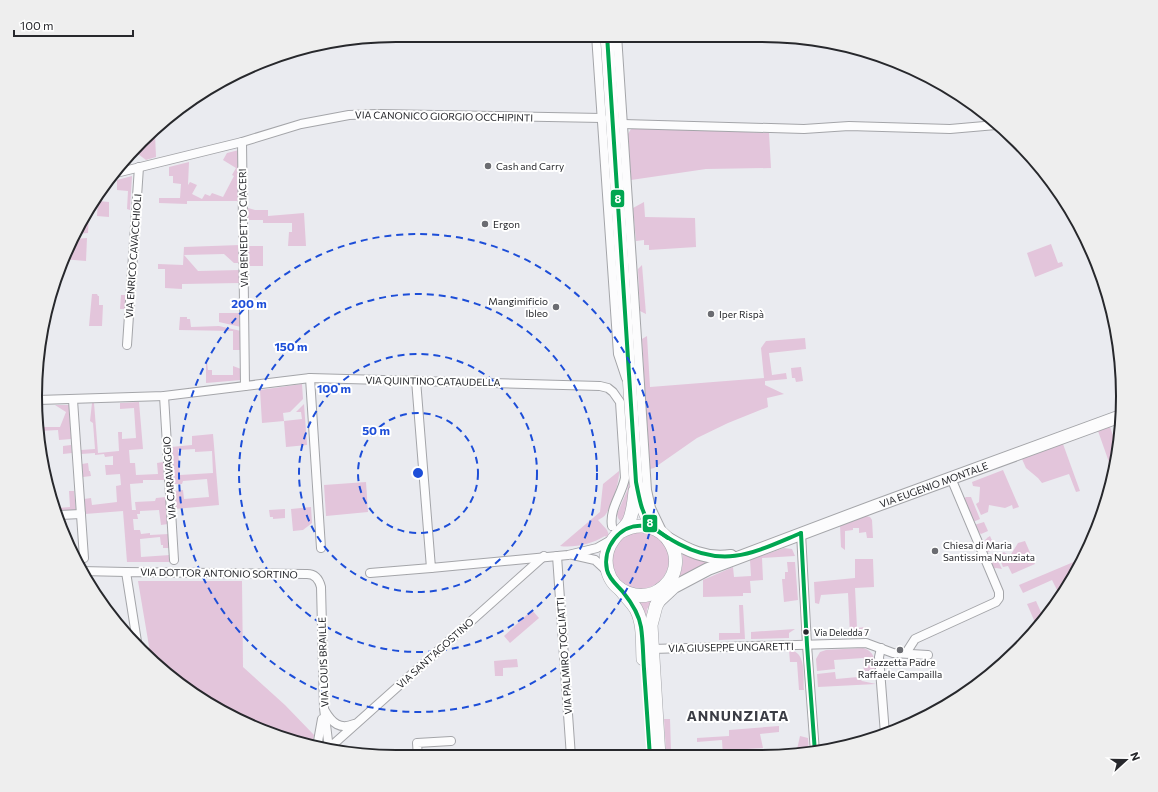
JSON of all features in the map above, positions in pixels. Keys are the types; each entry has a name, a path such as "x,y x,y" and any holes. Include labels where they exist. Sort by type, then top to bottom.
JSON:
{"main road":[{"path":"607,42 636,482 641,506 653,528"},
{"name":"VIA EUGENIO MONTALE","path":"748,554 1115,418"},
{"path":"636,482 632,512 628,523 615,532 606,554 606,563 607,571 615,584 635,609 641,626 650,750"},
{"path":"615,532 636,526 644,526 653,528 682,547 698,554 720,558 748,554"},
{"path":"659,750 651,625 652,615 673,572 675,563 675,554 672,545 666,536"},
{"path":"620,589 637,595 664,591 708,569 748,554"}],"street":[{"path":"597,42 618,354 630,387"},
{"path":"617,42 647,490 651,508 666,536"},
{"name":"VIA CANONICO GIORGIO OCCHIPINTI","path":"123,171 242,142 301,124 348,115 385,114 602,118"},
{"path":"623,124 804,129 849,126 950,129 990,126"},
{"name":"VIA BENEDETTO CIACERI","path":"242,142 245,386"},
{"name":"VIA ENRICO CAVACCHIOLI","path":"127,345 139,167"},
{"path":"310,378 321,548"},
{"name":"VIA QUINTINO CATAUDELLA","path":"42,400 164,396 310,378 600,386 608,388 613,392 620,402 625,478 611,517 615,532"},
{"path":"416,380 431,568"},
{"name":"VIA CARAVAGGIO","path":"164,396 174,560"},
{"path":"73,400 84,558"},
{"path":"906,653 915,639 996,602 999,598 999,592 951,478"},
{"path":"63,515 81,514"},
{"path":"370,573 568,555 597,548 615,532"},
{"path":"802,534 807,645 815,746"},
{"path":"568,555 595,560 607,571"},
{"name":"VIA SANT'AGOSTINO","path":"333,744 544,556"},
{"name":"VIA PALMIRO TOGLIATTI","path":"557,556 571,750"},
{"path":"88,571 126,572"},
{"name":"VIA DOTTOR ANTONIO SORTINO","path":"136,635 126,572 307,574 316,577"},
{"name":"VIA LOUIS BRAILLE","path":"316,577 320,583 324,708 328,743"},
{"name":"VIA GIUSEPPE UNGARETTI","path":"652,649 866,643 893,653 928,655"},
{"path":"881,648 879,657 885,728"},
{"path":"324,708 336,725 348,727 358,722"},
{"path":"319,741 324,708"},
{"path":"418,750 417,743 451,741"}],"shaded area":[{"path":"631,129 769,133 771,168 706,169 631,180 628,134"},
{"path":"155,137 156,157 146,160 138,154"},
{"path":"239,150 239,201 187,201 187,204 159,203 159,198 180,198 181,184 173,183 173,176 169,176 169,167 189,162 188,185 190,182 197,185 192,194 202,199 205,194 210,196 212,193 223,197 234,176 232,175 236,168 223,160 227,153"},
{"path":"132,176 130,210 127,209 128,191 117,190 117,180"},
{"path":"101,201 109,202 109,217 97,216 98,206"},
{"path":"644,202 645,217 695,218 696,247 649,250 649,245 644,245 644,240 636,241 633,208"},
{"path":"248,208 255,210 268,210 268,216 304,213 306,246 288,246 289,232 292,232 292,223 263,223 263,220 248,220"},
{"path":"89,220 88,233 82,234"},
{"path":"87,238 86,261 70,260 79,239"},
{"path":"1051,244 1058,263 1062,262 1063,266 1035,277 1027,253"},
{"path":"240,245 240,263 234,263 224,254 184,255 198,271 240,270 240,283 182,284 182,289 165,288 165,269 158,269 158,264 183,265 184,247"},
{"path":"248,246 263,246 263,266 248,266"},
{"path":"642,265 646,314 640,311 638,269"},
{"path":"92,294 97,294 99,296 99,305 103,305 102,326 89,326"},
{"path":"121,295 125,295 125,309 120,309"},
{"path":"219,313 241,313 241,327 219,322"},
{"path":"180,317 187,317 187,319 190,319 191,327 219,326 241,331 241,350 233,350 233,331 179,330"},
{"path":"647,336 650,387 764,378 761,348 766,341 805,338 806,349 769,353 772,375 786,373 787,379 765,381 765,385 784,394 767,398 768,407 728,423 697,438 654,468 650,469 642,339"},
{"path":"206,362 208,370 212,370 212,375 233,375 233,366 241,369 241,380 206,383"},
{"path":"801,367 803,381 796,382 795,378 792,378 791,368"},
{"path":"302,384 303,399 290,412 283,413 284,421 262,423 260,390"},
{"path":"139,402 143,449 129,450 130,463 135,463 136,475 158,474 157,463 163,462 164,480 143,480 143,483 130,484 132,510 136,510 135,502 155,501 156,498 166,497 168,524 161,525 159,510 140,511 140,514 137,514 138,519 133,519 134,530 140,530 141,534 169,534 170,548 163,548 160,537 140,539 141,557 170,555 171,562 127,562 123,511 85,514 84,499 91,498 92,505 117,502 116,486 121,485 120,474 106,475 105,465 113,465 113,456 105,457 104,454 95,455 95,453 81,454 81,450 95,449 93,423 90,421 92,403 94,403 98,453 119,451 118,432 122,432 122,439 136,438 134,408 120,409 120,403"},
{"path":"304,404 307,445 286,447 284,421 302,419 301,412 296,412"},
{"path":"55,405 69,405 71,439 59,440 58,430 44,431 44,425 44,427 60,427 66,412"},
{"path":"1110,427 1113,437 1109,463 1098,431"},
{"path":"213,434 219,505 175,509 174,491 183,490 184,499 209,497 207,479 183,481 182,484 173,484 171,447 192,445 192,436","holes":["195,449 195,452 212,451 213,473 180,475 178,450"]},
{"path":"1063,444 1080,491 1076,492 1069,474 1042,483 1026,468 1022,459"},
{"path":"71,445 72,453 63,454 63,446"},
{"path":"88,463 91,476 83,477 82,464"},
{"path":"1003,470 1019,507 1013,509 1012,505 1005,508 989,505 988,512 981,515 976,504 979,502 980,487 973,486 972,482"},
{"path":"619,471 617,487 611,505 605,515 598,520 607,530 609,535 583,545 560,546 600,512 603,484"},
{"path":"629,481 630,498 622,523 617,514 627,491"},
{"path":"366,482 368,512 326,516 324,485"},
{"path":"69,491 74,491 76,510 61,511 60,508 70,507"},
{"path":"966,497 971,497 980,519 973,522 963,499"},
{"path":"311,507 312,523 303,530 293,531 291,509"},
{"path":"285,509 285,518 273,519 273,517 270,517 269,510"},
{"path":"866,516 870,517 872,520 873,538 867,538 866,532 859,533 859,528 853,528 853,530 845,531 845,550 841,547 840,525"},
{"path":"984,522 988,531 981,534 976,530 974,525"},
{"path":"640,531 651,533 664,544 667,549 669,560 667,571 656,584 651,587 640,589 629,587 616,576 613,571 611,560 613,549 624,536 629,533"},
{"path":"990,536 996,549 985,553 984,543"},
{"path":"1025,541 1035,564 1012,574 1008,566 1003,567 998,555 1004,552 1010,556 1018,543"},
{"path":"784,548 792,549 795,556 762,558 763,580 750,581 751,593 743,593 743,596 703,597 703,580 733,567 734,577 751,576 750,560"},
{"path":"682,552 708,561 709,564 678,578 682,566"},
{"path":"994,553 1002,569 992,569 987,557"},
{"path":"855,559 873,559 874,587 855,588 857,628 866,627 866,636 850,636 848,593 821,595 819,604 815,603 814,582 855,578"},
{"path":"1075,561 1057,591 1052,580 1023,593 1019,585"},
{"path":"787,562 795,562 798,600 784,602 782,579 785,579 785,572 788,572"},
{"path":"138,581 242,581 243,667 285,705 314,735 313,740 261,723 219,703 180,677 150,649"},
{"path":"650,600 652,602 647,609 646,618 636,602"},
{"path":"1036,601 1042,614 1035,622 1027,604"},
{"path":"739,605 743,605 745,639 719,640 719,633 740,633"},
{"path":"532,610 539,618 510,643 504,636"},
{"path":"795,629 789,633 789,638 751,639 751,632"},
{"path":"863,648 871,652 873,655 875,663 875,676 868,676 864,674 863,658 834,660 835,669 817,671 816,659 820,652 826,650"},
{"path":"789,650 795,651 801,660 804,672 804,690 799,690 797,662 790,662"},
{"path":"517,659 518,667 503,668 503,676 495,676 494,661"},
{"path":"835,672 836,679 858,677 862,681 876,684 818,687 817,674"},
{"path":"664,719 670,719 671,750 666,750"},
{"path":"779,726 779,732 760,734 763,748 723,750 722,740 697,742 697,738 729,736 729,730"},
{"path":"800,736 808,738 809,747 797,748"}],"transit line":[{"name":"8","path":"607,42 636,482 644,513 652,526 668,538 679,544 711,556 726,557 740,555 769,546 801,533"},
{"name":"8","path":"650,750 643,642 640,622 632,604 610,576 607,570 606,562 607,553 610,546 620,533 627,529 635,526 644,526 657,530 668,538"},
{"name":"8","path":"801,533 815,746"}],"place":[{"name":"Cash and Carry","path":"488,166"},
{"name":"Ergon","path":"485,224"},
{"name":"Mangimificio Ibleo","path":"556,307"},
{"name":"Iper Rispà","path":"711,314"},
{"name":"Chiesa di Maria Santissima Nunziata","path":"935,551"},
{"name":"Via Deledda 7","path":"806,632"},
{"name":"Piazzetta Padre Raffaele Campailla","path":"900,650"}],"district":[{"name":"ANNUNZIATA","path":"738,716"}]}
